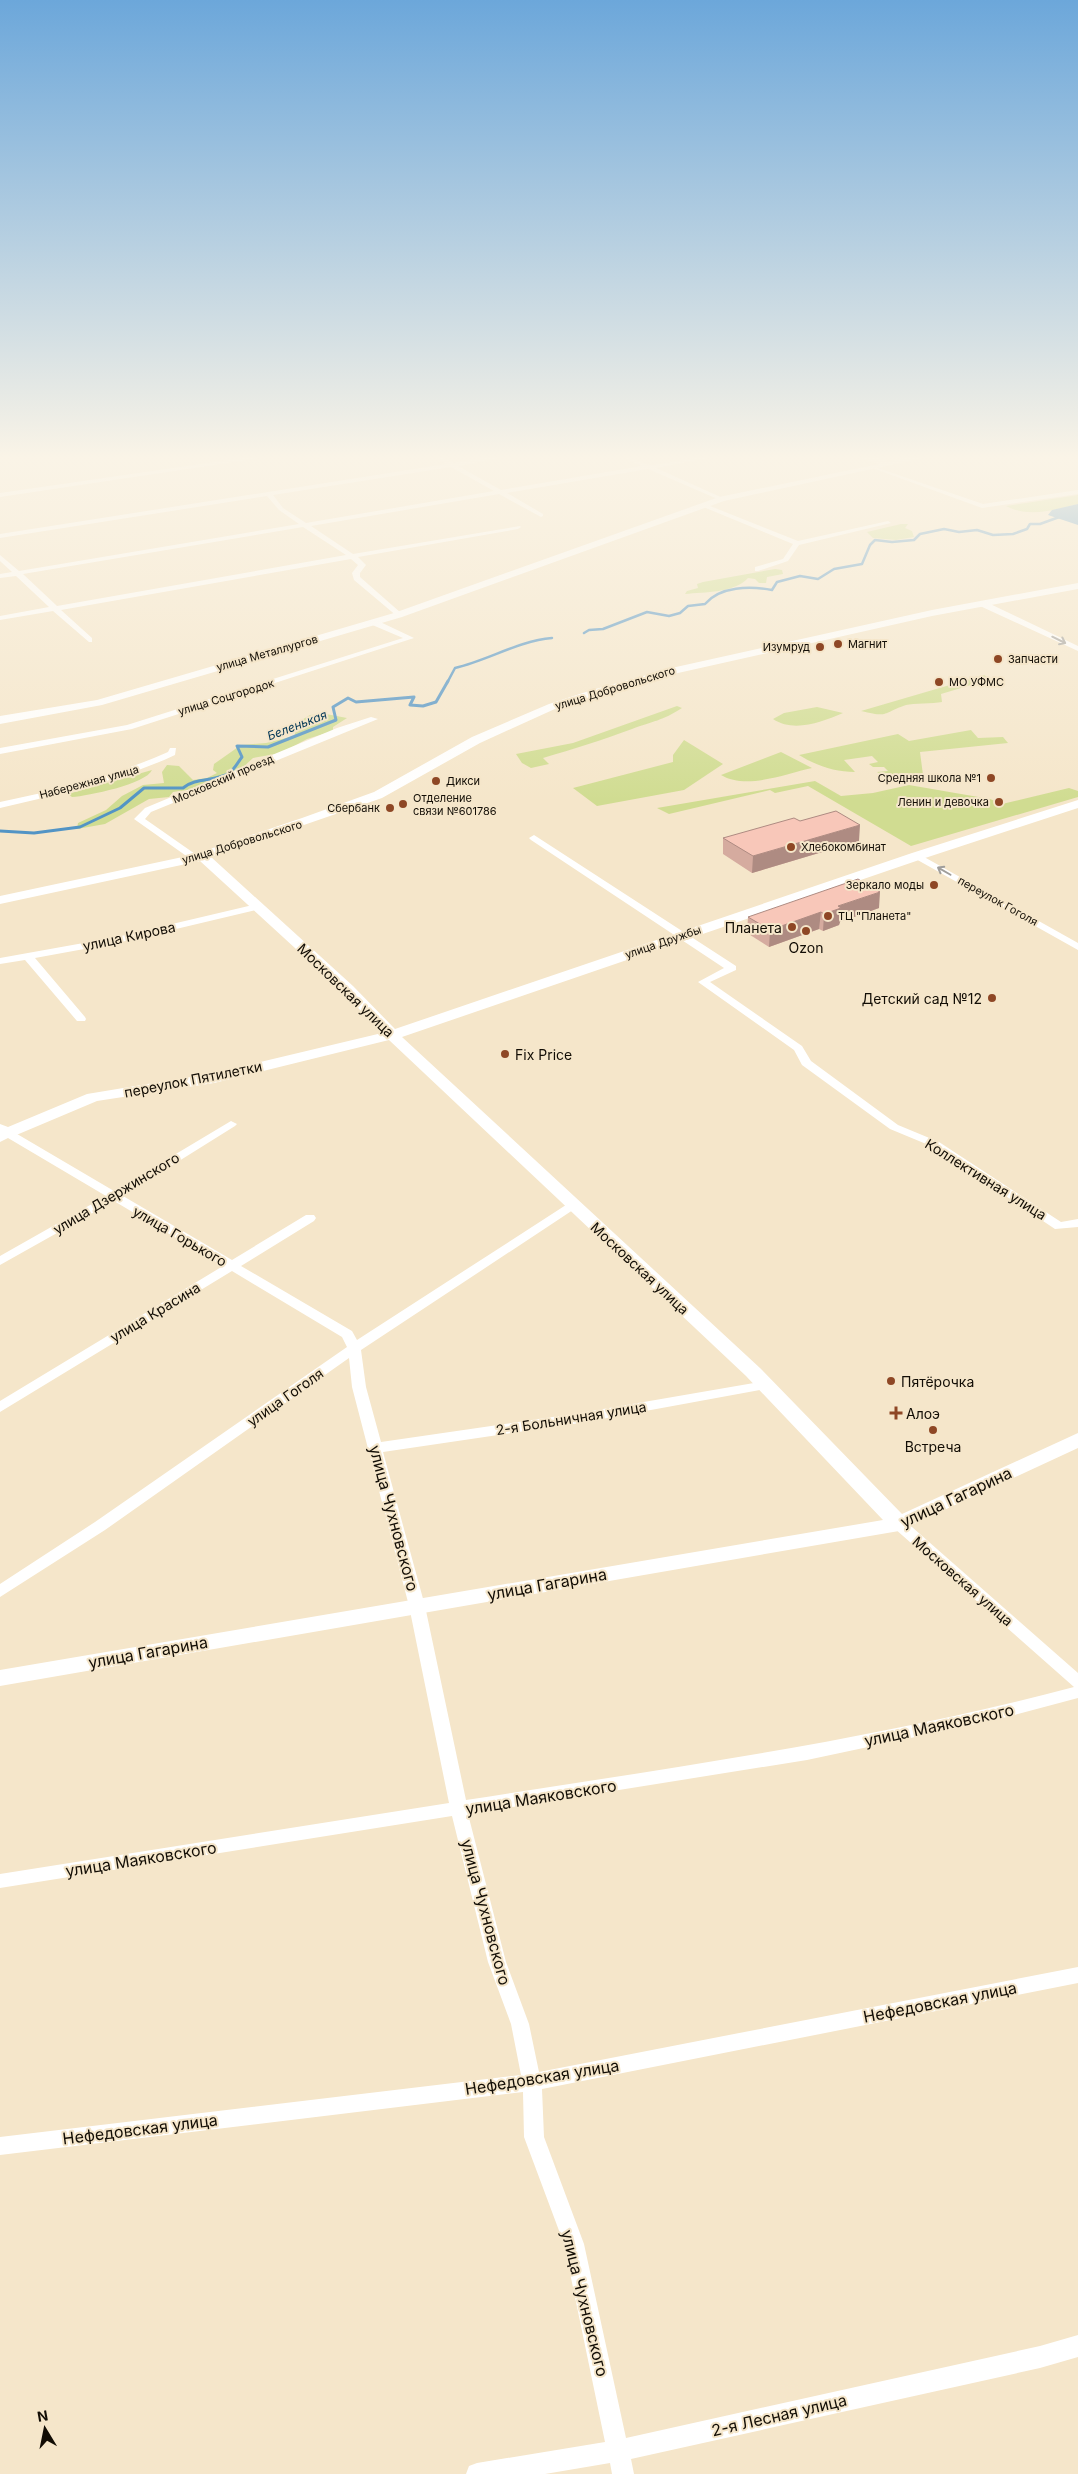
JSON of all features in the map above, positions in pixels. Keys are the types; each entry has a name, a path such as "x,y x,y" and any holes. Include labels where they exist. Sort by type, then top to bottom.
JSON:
{"street":[{"path":"15,570 89,640"},
{"path":"0,576 33,570"},
{"path":"0,618 275,570"},
{"path":"358,570 356,573 357,578 398,614"},
{"name":"улица Металлургов","path":"0,720 98,703 373,622 520,570"},
{"name":"улица Добровольского","path":"0,900 198,857 307,822 378,795 476,740 553,706 596,692 676,670 996,601 1078,586"},
{"path":"996,601 1078,641"},
{"path":"983,604 1078,650"},
{"name":"улица Соцгородок","path":"0,752 129,726 410,638 373,622"},
{"name":"Московский проезд","path":"198,857 139,819 148,810 340,730 374,719"},
{"name":"Набережная улица","path":"0,805 89,784 139,769 172,753 172,750"},
{"name":"улица Дружбы","path":"392,1035 682,935 1078,804"},
{"name":"Коллективная улица","path":"534,838 732,968 703,982 798,1048 806,1063 894,1127 935,1144 1059,1226 1078,1223"},
{"name":"переулок Гоголя","path":"917,856 1078,947"},
{"name":"Московская улица","path":"198,857 257,907 348,990 392,1035 765,1385 899,1524 1078,1682"},
{"name":"улица Кирова","path":"0,961 117,940 257,907"},
{"path":"28,956 81,1019"},
{"name":"переулок Пятилетки","path":"3,1133 93,1097 214,1078 392,1035"},
{"name":"улица Дзержинского","path":"0,1261 113,1197 232,1124"},
{"name":"улица Горького","path":"3,1133 347,1334 354,1348"},
{"name":"улица Гоголя","path":"0,1591 100,1526 354,1348 573,1206"},
{"name":"улица Красина","path":"0,1407 310,1218"},
{"name":"улица Чухновского","path":"354,1348 359,1387 417,1606 459,1810 497,1962 520,2024 532,2082 534,2137 574,2244 599,2354 623,2474"},
{"name":"2-я Больничная улица","path":"376,1448 580,1418 765,1385"},
{"name":"улица Гагарина","path":"0,1678 899,1524 1078,1440"},
{"name":"улица Маяковского","path":"0,1881 807,1754 995,1714 1078,1692"},
{"name":"Нефедовская улица","path":"0,2146 532,2082 1078,1975"},
{"name":"2-я Лесная улица","path":"477,2474 617,2451 1040,2357 1078,2346"}],"green space":[{"path":"767,570 782,570 783,574 767,577 766,583 759,583 755,579 748,578 735,587 685,594 687,591 698,588 697,584"},
{"path":"984,675 1001,686 971,685 941,694 942,702 906,705 885,714 861,711"},
{"path":"677,706 682,708 663,718 599,741 543,758 549,764 531,768 522,763 516,754 573,743"},
{"path":"817,707 843,713 817,723 799,726 781,723 773,719 784,713"},
{"path":"326,714 347,718 333,727 333,731 307,739 281,753 253,758 240,770 194,789 173,792 169,797 149,799 105,824 77,829 78,823 106,810 122,796 143,785 164,783 162,772 167,765 179,766 193,780 207,778 217,773 213,770 214,764 241,745 266,743 294,736 300,721 310,715"},
{"path":"971,730 978,738 1003,737 1008,743 920,752 923,775 899,781 877,772 888,771 884,767 873,767 869,764 878,762 872,756 844,760 855,772 826,768 799,755 898,734 909,741"},
{"path":"684,740 723,764 684,790 597,806 573,788 673,762 673,755"},
{"path":"781,752 812,768 754,781 731,779 721,775"},
{"path":"152,770 139,780 103,792 72,797 68,794"},
{"path":"815,781 841,796 873,793 909,785 990,799 1002,804 1069,788 1078,791 1078,797 911,846 808,786 775,793 770,790 669,814 657,808"}],"building":[{"path":"836,811 860,825 753,856 723,838 794,818 800,821"},
{"path":"858,879 880,892 838,906 841,908 824,914 821,912 770,930 748,917"}],"waterway":[{"name":"Беленькая","path":"584,633 589,630 603,629 647,612 669,616 680,613 688,606 705,604 711,598 727,591 745,588 772,590 777,582 800,576 818,579 832,570"},
{"name":"Беленькая","path":"447,683 455,668 527,643 552,638"},
{"name":"Беленькая","path":"0,831 34,833 80,827 120,808 144,788 183,788 194,782 224,776 233,770 242,757 237,746 268,747 336,720 333,707 348,698 356,702 414,697 410,705 423,706 436,702 448,681"}],"place":[{"name":"Магнит","path":"838,644"},
{"name":"Изумруд","path":"820,647"},
{"name":"Запчасти","path":"998,659"},
{"name":"МО УФМС","path":"939,682"},
{"name":"Средняя школа №1","path":"991,778"},
{"name":"Дикси","path":"436,781"},
{"name":"Ленин и девочка","path":"999,802"},
{"name":"Отделение связи №601786","path":"403,804"},
{"name":"Сбербанк","path":"390,808"},
{"name":"Хлебокомбинат","path":"791,847"},
{"name":"Зеркало моды","path":"934,885"},
{"name":"ТЦ \"Планета\"","path":"828,916"},
{"name":"Планета","path":"792,927"},
{"name":"Ozon","path":"806,931"},
{"name":"Детский сад №12","path":"992,998"},
{"name":"Fix Price","path":"505,1054"},
{"name":"Пятёрочка","path":"891,1381"},
{"name":"Алоэ","path":"896,1413"},
{"name":"Встреча","path":"933,1430"}]}
